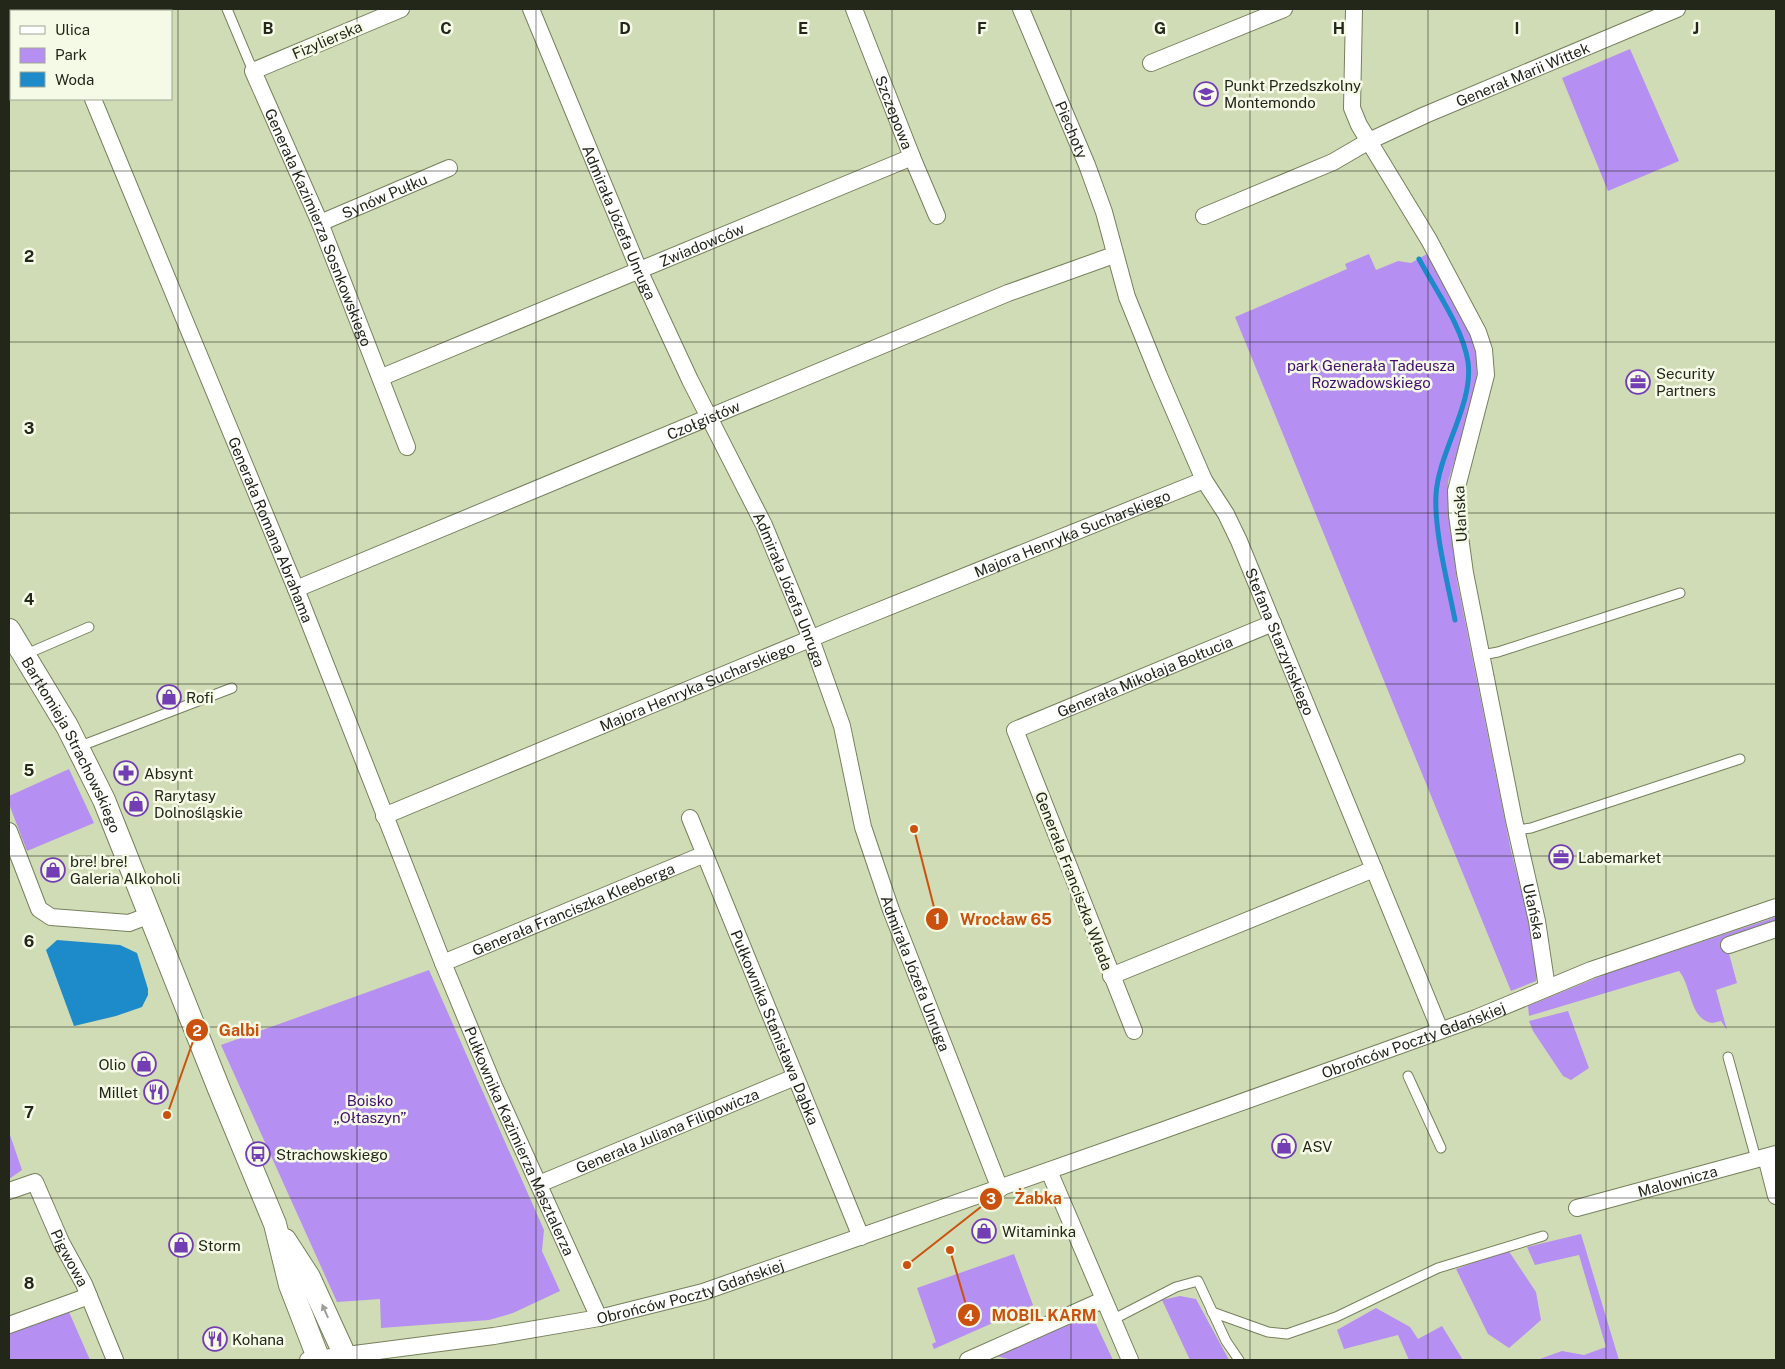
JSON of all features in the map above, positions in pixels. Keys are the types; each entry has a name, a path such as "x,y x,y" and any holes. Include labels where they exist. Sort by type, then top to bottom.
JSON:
{"street":[{"name":"Fizylierska","path":"253,71 401,9"},
{"name":"Admirała Józefa Unruga","path":"531,9 639,270 690,380 764,524 811,639 842,726 862,827 891,910 1000,1189"},
{"name":"Szczepowa","path":"854,9 937,216"},
{"name":"Piechoty","path":"1020,9 1087,165 1104,212 1114,255"},
{"path":"1152,63 1284,9"},
{"name":"Ułańska","path":"1354,9 1352,108 1369,141 1430,240 1478,332 1484,350 1486,375 1456,491 1465,573 1516,830 1537,921 1548,988"},
{"name":"Generał Marii Wittek","path":"1204,216 1333,162 1369,141 1677,9"},
{"name":"Generała Kazimierza Sosnkowskiego","path":"253,71 320,223 382,377 389,405 407,447"},
{"name":"Generała Romana Abrahama","path":"93,100 296,589 443,963"},
{"name":"Zwiadowców","path":"382,377 912,157"},
{"name":"Synów Pułku","path":"320,223 450,168"},
{"name":"Czołgistów","path":"296,589 711,419 1008,293 1114,255"},
{"name":"Stefana Starzyńskiego","path":"1114,255 1127,297 1204,480 1226,514 1239,540 1440,1030"},
{"name":"Majora Henryka Sucharskiego","path":"384,816 811,639 1204,480"},
{"name":"Generała Mikołaja Bołtucia","path":"1015,730 1273,623"},
{"name":"Bartłomieja Strachowskiego","path":"9,630 78,747 104,800 276,1224 290,1285 315,1359"},
{"name":"Generała Franciszka Włada","path":"1015,730 1134,1031"},
{"name":"Pułkownika Stanisława Dąbka","path":"690,818 861,1237"},
{"path":"9,831 39,909 44,913 51,916 129,923 150,915"},
{"name":"Generała Franciszka Kleeberga","path":"443,963 705,854"},
{"path":"1111,976 1374,869"},
{"name":"Obrońców Poczty Gdańskiej","path":"315,1359 346,1358 494,1336 598,1318 703,1292 1000,1189 1051,1176 1520,1001 1591,970 1776,906"},
{"path":"1729,945 1776,929"},
{"name":"Pułkownika Kazimierza Masztalerza","path":"443,963 494,1086 598,1318"},
{"name":"Generała Juliana Filipowicza","path":"539,1184 795,1077"},
{"path":"1766,1157 1776,1196"},
{"name":"Malownicza","path":"1577,1208 1766,1157"},
{"path":"1051,1176 1130,1360"},
{"name":"Pigwowa","path":"9,1192 35,1182 46,1210 89,1296 115,1360"},
{"name":"Bartłomieja Strachowskiego","path":"276,1224 309,1277 346,1358"},
{"path":"9,1325 89,1296"},
{"path":"968,1360 1103,1300"}],"lane":[{"name":"Generała Kazimierza Sosnkowskiego","path":"227,9 253,71"},
{"path":"1482,655 1498,652 1680,593"},
{"path":"24,655 89,627"},
{"path":"78,747 232,688"},
{"path":"1516,830 1531,828 1740,759"},
{"path":"1728,1057 1766,1157"},
{"path":"1408,1076 1440,1148"},
{"path":"1212,1312 1268,1332 1287,1334 1336,1317 1438,1268 1543,1236"},
{"path":"1112,1320 1176,1287 1198,1281 1226,1341 1239,1360"}],"green space":[{"path":"1630,49 1679,161 1608,191 1562,78"},
{"name":"park Generała Tadeusza Rozwadowskiego","path":"1369,254 1376,270 1398,261 1411,263 1427,254 1462,316 1476,356 1476,386 1468,419 1448,482 1448,509 1457,581 1511,851 1529,921 1537,976 1536,981 1511,991 1235,317 1347,269 1345,264"},
{"path":"69,769 94,823 27,851 9,804 9,796"},
{"path":"1776,917 1776,922 1725,939 1737,983 1716,990 1727,1030 1721,1021 1712,1023 1699,1015 1679,971 1529,1016 1528,1006 1611,972"},
{"name":"Boisko „Ołtaszyn”","path":"429,970 544,1230 542,1251 560,1291 513,1313 489,1320 381,1328 380,1299 337,1302 221,1045"},
{"path":"1568,1011 1589,1068 1571,1080 1563,1076 1533,1031 1529,1021"},
{"path":"9,1132 22,1170 9,1179"},
{"path":"1581,1234 1619,1360 1537,1360 1562,1351 1584,1355 1606,1347 1579,1255 1535,1265 1527,1247"},
{"path":"1508,1250 1536,1292 1541,1320 1509,1348 1488,1334 1456,1269"},
{"path":"1014,1254 1033,1305 934,1349 932,1344 936,1342 917,1288"},
{"path":"1180,1296 1196,1299 1229,1360 1190,1360 1162,1300"},
{"path":"1376,1308 1410,1327 1418,1339 1442,1326 1463,1360 1409,1360 1398,1335 1344,1349 1337,1330"},
{"path":"69,1312 90,1360 9,1360 9,1334"},
{"path":"1085,1316 1096,1324 1113,1360 1012,1360 996,1356"}],"water":[{"path":"57,940 120,945 137,953 148,989 148,995 142,1007 116,1016 74,1026 46,950"}],"waterway":[{"path":"1419,259 1455,322 1468,362 1466,395 1443,462 1436,495 1439,541 1455,620"}],"place":[{"name":"Punkt Przedszkolny Montemondo","path":"1206,94"},
{"name":"Security Partners","path":"1638,382"},
{"name":"Rofi","path":"169,697"},
{"name":"Absynt","path":"126,773"},
{"name":"Rarytasy Dolnośląskie","path":"136,804"},
{"name":"Wrocław 65","path":"914,829"},
{"name":"Labemarket","path":"1561,857"},
{"name":"bre! bre! Galeria Alkoholi","path":"53,870"},
{"name":"Olio","path":"144,1064"},
{"name":"Millet","path":"156,1092"},
{"name":"Galbi","path":"167,1115"},
{"name":"ASV","path":"1284,1146"},
{"name":"Strachowskiego","path":"258,1154"},
{"name":"Witaminka","path":"984,1231"},
{"name":"Storm","path":"181,1245"},
{"name":"MOBIL KARM","path":"950,1250"},
{"name":"Żabka","path":"907,1265"},
{"name":"Kohana","path":"215,1339"}]}
